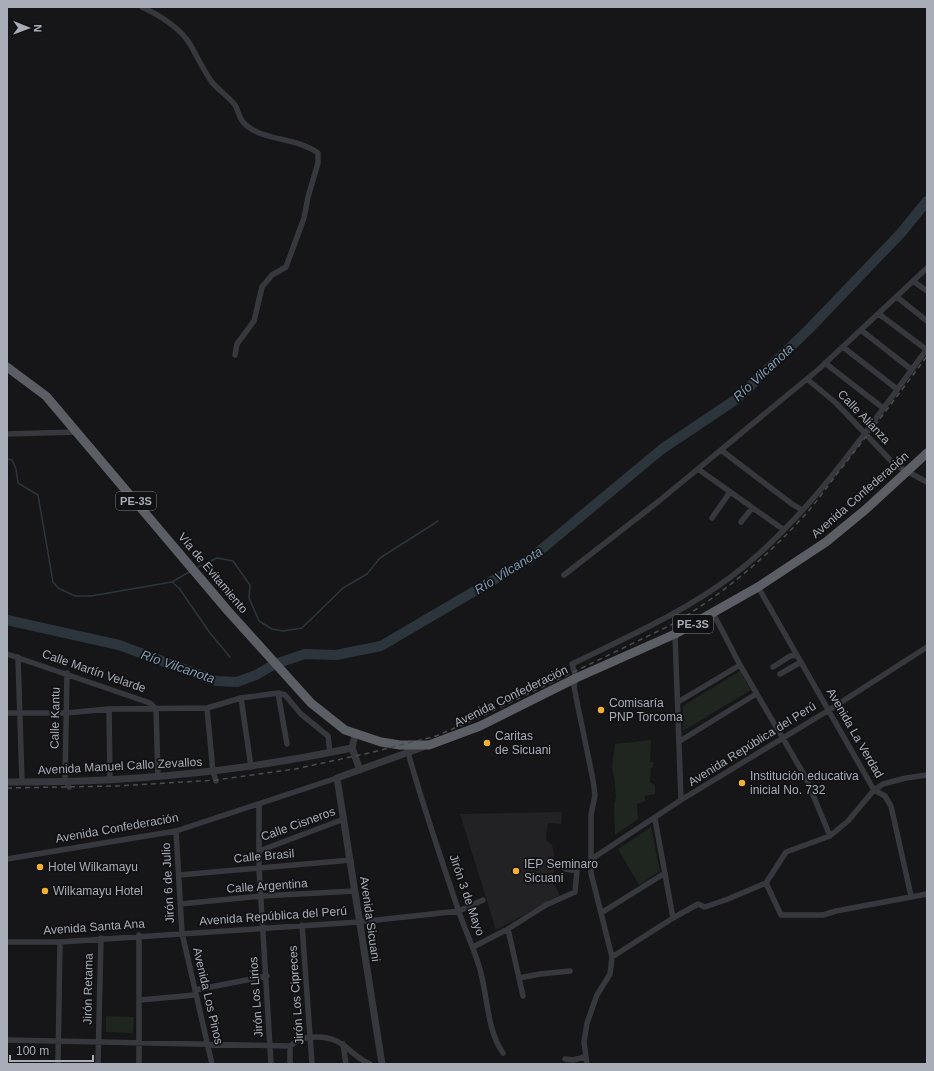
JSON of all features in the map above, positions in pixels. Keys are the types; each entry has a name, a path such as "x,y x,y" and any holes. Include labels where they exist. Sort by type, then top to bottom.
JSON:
{"highway":[{"name":"Vía de Evitamiento","path":"7,367 46,396 258,644 298,689 322,713 345,730 355,735 406,749 429,745"},
{"name":"Avenida Confederación","path":"429,745 480,726 576,678 675,634 758,587 826,542 865,510 927,454"}],"street":[{"path":"142,7 161,17 180,32 189,44 212,83 231,101 242,121 247,126 252,130 306,146 318,152 318,163 308,196 304,218 286,267 272,275 262,287 254,321 237,344 235,355"},
{"path":"564,575 698,470 825,364 927,268"},
{"path":"913,281 927,291"},
{"path":"897,297 927,321"},
{"path":"587,1064 584,1042 587,1023 597,995 610,974 612,957 591,873 591,815 595,795 594,780 574,686 576,678 572,664 695,602 732,576 773,541 802,510 846,457 927,350 879,314"},
{"path":"861,330 912,370"},
{"path":"843,347 897,389"},
{"path":"825,364 883,408"},
{"name":"Calle Alianza","path":"807,379 836,403 865,431 895,465 927,482"},
{"path":"7,434 78,432"},
{"path":"721,450 802,510"},
{"path":"698,470 784,530"},
{"path":"712,518 730,492"},
{"path":"741,522 752,508"},
{"name":"Avenida La Verdad","path":"758,587 874,790 886,796 891,806 911,896"},
{"path":"713,613 756,694 806,778 830,836"},
{"path":"675,634 681,800"},
{"name":"Avenida República del Perú","path":"590,860 655,819 681,800 782,737 829,710 927,647"},
{"name":"Calle Martín Velarde","path":"7,654 67,673 150,703 156,709"},
{"path":"773,667 790,656 797,655"},
{"path":"18,657 22,782"},
{"path":"780,674 801,662"},
{"path":"678,702 740,665"},
{"name":"Calle Kantu","path":"67,673 67,783"},
{"path":"7,714 66,713 109,709 207,708 241,698 278,692 285,695 301,714 328,736 330,753"},
{"path":"278,692 287,744"},
{"path":"680,741 756,694"},
{"path":"241,698 251,767"},
{"path":"207,708 213,772 216,781"},
{"path":"109,709 110,780"},
{"path":"156,709 158,777"},
{"path":"355,735 352,748 360,770"},
{"name":"Avenida Manuel Callo Zevallos","path":"7,782 67,783 213,772 251,767 352,748"},
{"name":"Avenida Confederación","path":"7,859 176,831 360,770 406,749"},
{"name":"Jirón 3 de Mayo","path":"406,749 459,911 473,947 484,982 486,1002 498,1046 503,1053"},
{"path":"612,957 698,904 705,907 766,883 786,852 830,836 848,820 874,790 890,781 927,776"},
{"name":"Avenida Sicuani","path":"337,778 382,1064"},
{"name":"Jirón Los Lirios","path":"258,804 259,868 262,928 267,976 271,1064"},
{"name":"Calle Cisneros","path":"259,850 344,819"},
{"path":"655,819 673,918"},
{"name":"Jirón 6 de Julio","path":"176,831 182,933"},
{"name":"Calle Brasil","path":"179,875 351,860"},
{"path":"473,947 508,929 546,905 575,892 577,871 562,868 559,864"},
{"path":"601,913 665,873"},
{"path":"766,883 781,915 823,915 836,911 927,894"},
{"name":"Calle Argentina","path":"180,904 261,896 355,891"},
{"name":"Avenida República del Perú","path":"182,933 359,922 459,911 483,900"},
{"name":"Jirón Los Cipreces","path":"302,925 312,1064"},
{"path":"508,929 523,996"},
{"name":"Avenida Santa Ana","path":"7,942 60,942 182,933"},
{"name":"Avenida Los Pinos","path":"182,933 212,1064"},
{"path":"139,935 139,1064"},
{"name":"Jirón Retama","path":"98,1064 101,938"},
{"path":"58,1064 60,942"},
{"path":"519,978 570,971"},
{"path":"140,1000 195,993 267,976"},
{"path":"7,1040 290,1046 300,1038 331,1038 343,1044 370,1064"},
{"path":"343,1044 346,1064"},
{"path":"290,1046 290,1064"},
{"path":"565,1059 573,1060 586,1057"}],"shaded area":[{"path":"740,671 751,690 683,731 683,706"},
{"path":"651,740 650,762 653,762 653,767 651,768 650,782 655,785 655,794 645,796 645,801 637,804 638,819 615,835 614,804 616,797 612,766 615,744"},
{"name":"IEP Seminaro Sicuani","path":"562,812 561,824 548,823 546,836 546,840 552,845 554,853 554,884 560,895 496,930 460,814"},
{"path":"651,827 660,871 639,885 618,849"},
{"path":"106,1016 134,1017 133,1033 106,1032"}],"waterway":[{"name":"Río Vilcanota","path":"7,620 119,645 216,681 237,682 256,675 275,664 305,654 336,655 381,646 531,558 662,449 738,398 810,328 901,233 927,201"},
{"path":"7,459 12,460 16,469 18,483 38,495 53,582 58,588 75,596 91,596 172,582 189,572"},
{"path":"198,567 217,558 233,561 250,585 249,598 259,621 272,629 283,631 302,628 343,588 367,574 380,558 438,521"},
{"path":"172,582 179,588 210,633 230,657"}],"railway":[{"path":"7,788 117,786 216,780 295,769 369,753 436,736 476,719 673,624 708,601 742,575 758,562 819,498 927,356"}],"place":[{"name":"Comisaría PNP Torcoma","path":"601,710"},
{"name":"Caritas de Sicuani","path":"487,743"},
{"name":"Institución educativa inicial No. 732","path":"742,783"},
{"name":"Hotel Wilkamayu","path":"40,867"},
{"name":"IEP Seminaro Sicuani","path":"516,871"},
{"name":"Wilkamayu Hotel","path":"45,891"}]}
